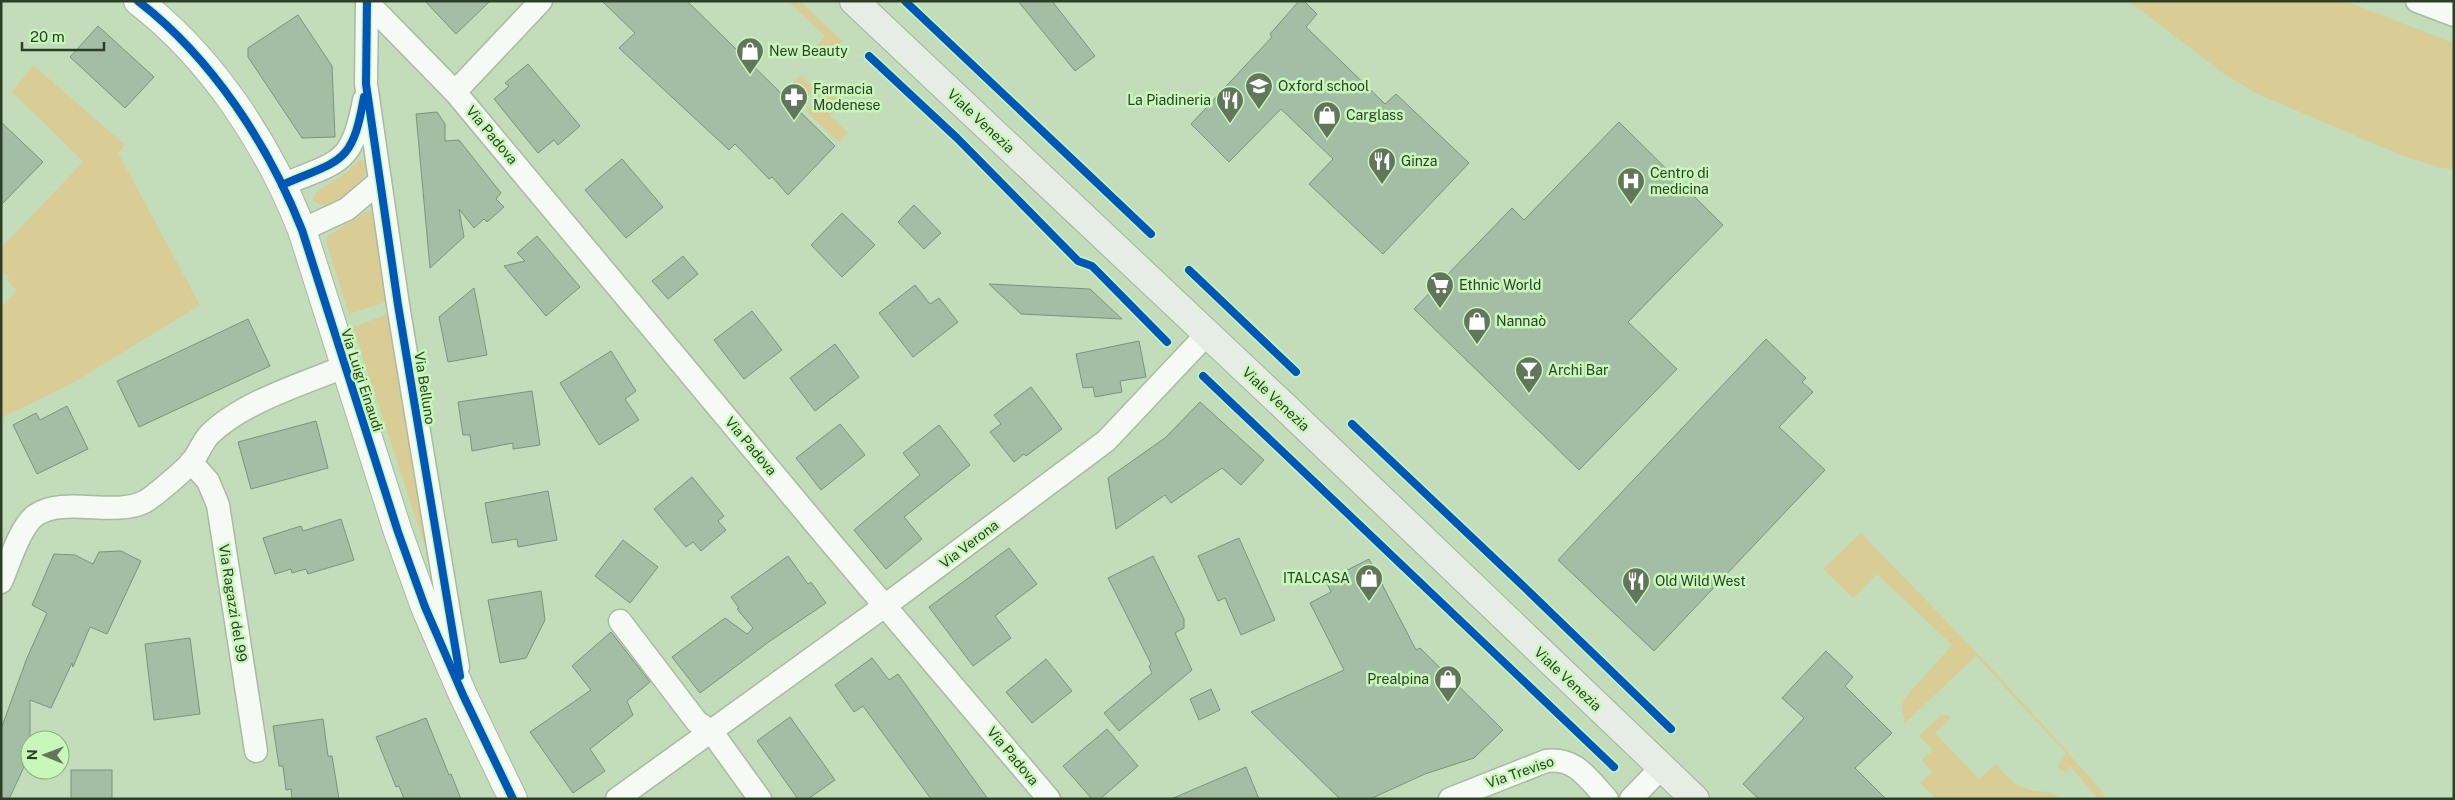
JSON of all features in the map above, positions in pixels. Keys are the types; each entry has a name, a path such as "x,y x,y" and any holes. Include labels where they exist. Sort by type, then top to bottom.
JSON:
{"main road":[{"name":"Viale Venezia","path":"854,1 1208,334 1695,799"}],"street":[{"name":"Via Luigi Einaudi","path":"138,1 182,42 216,79 256,138 282,185 302,230 398,532 425,607 463,696 513,799"},
{"path":"456,92 541,1"},
{"path":"2417,1 2454,15"},
{"name":"Via Belluno","path":"367,2 366,84 398,305 463,696"},
{"name":"Via Padova","path":"367,2 456,92 828,539 1050,799"},
{"name":"Via Belluno","path":"282,185 337,162 351,148 359,124 366,84"},
{"path":"302,230 347,209 380,181"},
{"name":"Via Verona","path":"617,799 886,605 1106,441 1208,334"},
{"path":"1,582 26,527 35,515 50,508 127,506 144,502 191,462 208,436 228,420 285,389 344,366"},
{"name":"Via Ragazzi del 99","path":"191,462 208,481 218,505 256,751"},
{"path":"620,622 697,722 711,732 760,799"},
{"name":"Via Treviso","path":"1450,799 1546,760 1560,759 1573,764 1607,799"},
{"path":"1630,799 1662,767"}],"shaded area":[{"path":"788,1 800,1 842,41 824,60 815,57 814,49 825,36"},
{"path":"2129,1 2345,1 2454,43 2454,170 2434,166 2401,155 2255,93 2223,73"},
{"path":"33,65 125,145 118,153 200,305 71,384 1,418 1,307 17,290 6,280 9,277 1,270 1,248 82,163 81,159 12,92"},
{"path":"800,75 815,89 800,106 786,91"},
{"path":"834,93 844,100 830,115 848,133 838,142 806,111 821,94"},
{"path":"360,160 365,162 362,181 348,197 339,203 329,205 320,205 313,200 315,193 343,175"},
{"path":"371,209 389,301 349,314 326,241 327,236"},
{"path":"391,313 429,559 353,327"},
{"path":"1861,533 1984,660 2102,791 2106,799 2098,799 2070,766 2066,772 2058,767 2066,753 1976,656 1905,723 1902,708 1904,699 1952,645 1877,574 1853,598 1823,569"},
{"path":"1941,715 1948,715 1951,718 1935,733 1979,779 1996,764 2018,785 2027,789 2049,792 2061,799 1933,799 1935,797 1920,783 1932,772 1922,760 1933,750 1919,736"}],"building":[{"path":"425,1 490,1 456,34"},
{"path":"602,1 687,1 835,146 788,195 772,177 769,179 735,144 729,150 619,48 635,33"},
{"path":"1018,1 1052,1 1095,56 1075,71"},
{"path":"1299,1 1304,1 1317,14 1306,27 1385,104 1396,94 1469,163 1383,254 1309,184 1333,159 1281,109 1229,162 1191,124 1272,37 1270,34"},
{"path":"298,15 332,66 335,137 302,138 248,57 248,48"},
{"path":"98,26 154,77 125,108 70,57"},
{"path":"528,64 580,126 558,145 554,140 538,153 494,99 509,86 505,83"},
{"path":"437,112 445,124 445,141 459,140 501,193 496,199 504,207 487,222 484,219 474,228 459,209 464,237 430,268 416,114"},
{"path":"1,122 43,162 1,205"},
{"path":"1619,122 1723,225 1628,322 1677,369 1579,470 1414,309 1512,208 1524,220"},
{"path":"622,159 663,207 626,238 585,190"},
{"path":"914,205 941,233 924,249 898,222"},
{"path":"842,213 875,245 842,277 811,245"},
{"path":"537,236 580,287 546,316 504,266 525,261 517,253"},
{"path":"683,256 698,274 668,299 652,281"},
{"path":"989,284 1090,289 1122,319 1021,314"},
{"path":"915,285 930,304 939,298 958,322 913,357 879,313"},
{"path":"474,288 487,355 448,362 439,317"},
{"path":"752,311 782,350 744,379 714,340"},
{"path":"248,319 270,366 139,427 117,381"},
{"path":"1766,339 1806,378 1802,382 1813,392 1779,427 1825,470 1654,651 1558,560"},
{"path":"1139,341 1146,377 1120,381 1122,392 1095,397 1093,387 1083,388 1076,354"},
{"path":"835,344 859,377 815,411 790,378"},
{"path":"611,351 636,391 625,399 639,420 599,445 560,383"},
{"path":"1031,387 1062,429 1026,456 1024,454 1014,462 990,432 1001,424 994,415"},
{"path":"532,391 540,445 513,449 513,443 472,451 470,435 463,435 458,402"},
{"path":"1200,402 1264,460 1241,485 1222,468 1171,503 1165,495 1116,529 1108,478 1165,438"},
{"path":"67,406 88,449 37,474 13,425 36,413 40,420"},
{"path":"316,421 328,468 251,489 238,442"},
{"path":"840,424 865,455 821,490 796,458"},
{"path":"939,425 970,465 904,517 922,539 886,569 854,530 920,475 903,453"},
{"path":"692,477 724,516 718,521 726,530 701,551 693,542 686,547 654,509"},
{"path":"548,491 557,540 518,547 517,539 492,543 485,503"},
{"path":"341,519 354,560 308,574 306,569 292,573 291,569 275,574 263,538 301,526 303,531"},
{"path":"1239,538 1275,620 1241,635 1225,598 1218,601 1198,556"},
{"path":"623,540 658,567 630,603 595,576"},
{"path":"1009,548 1037,584 995,616 1011,638 973,666 929,607"},
{"path":"121,551 141,561 107,634 90,627 73,667 72,663 51,708 30,700 30,730 20,730 20,775 9,799 1,799 1,729 27,658 47,613 32,605 54,554 75,555 93,564 99,552"},
{"path":"788,556 808,584 811,582 826,603 770,641 700,693 672,657 725,618 747,634 753,628 737,609 739,608 731,597"},
{"path":"1153,556 1184,619 1184,628 1175,633 1192,670 1119,731 1104,713 1152,673 1149,666 1151,664 1108,578"},
{"path":"1369,559 1416,650 1420,648 1503,730 1474,758 1425,774 1370,799 1340,799 1251,712 1344,670 1310,603 1331,592 1326,581"},
{"path":"541,591 545,620 526,658 500,663 488,600"},
{"path":"611,632 650,682 627,701 633,715 590,749 605,771 573,793 530,732 591,690 572,666"},
{"path":"190,638 200,714 154,720 145,644"},
{"path":"1826,651 1853,677 1845,686 1892,733 1855,768 1886,799 1759,799 1743,784 1804,718 1782,698"},
{"path":"872,658 889,680 898,674 988,799 931,799 863,706 854,712 835,685"},
{"path":"1046,659 1072,691 1032,723 1006,692"},
{"path":"1211,689 1220,710 1199,720 1190,699"},
{"path":"790,717 835,780 808,799 798,799 757,741"},
{"path":"426,718 461,799 404,799 399,786 396,787 376,737"},
{"path":"323,719 328,756 332,756 339,799 292,799 291,789 286,790 283,766 279,766 273,726"},
{"path":"1107,729 1138,766 1100,799 1092,799 1063,766"},
{"path":"1246,767 1259,799 1171,799"},
{"path":"71,770 112,770 112,799 71,799"}],"cycle path":[{"path":"138,1 165,24 213,76 255,135 288,198 302,230 398,532 425,607 463,695 513,799"},
{"path":"367,1 366,84 398,305 460,676"},
{"path":"905,1 1151,234"},
{"path":"869,56 957,138 1078,261 1092,266 1167,342"},
{"path":"282,185 331,164 341,157 349,148 355,136 364,97"},
{"path":"1189,270 1296,372"},
{"path":"1203,376 1614,767"},
{"path":"1352,424 1671,729"}],"place":[{"name":"New Beauty","path":"750,75"},
{"name":"Oxford school","path":"1259,110"},
{"name":"Farmacia Modenese","path":"794,121"},
{"name":"La Piadineria","path":"1230,124"},
{"name":"Carglass","path":"1327,139"},
{"name":"Ginza","path":"1382,185"},
{"name":"Centro di medicina","path":"1631,205"},
{"name":"Ethnic World","path":"1440,309"},
{"name":"Nannaò","path":"1477,345"},
{"name":"Archi Bar","path":"1529,394"},
{"name":"ITALCASA","path":"1369,602"},
{"name":"Old Wild West","path":"1636,605"},
{"name":"Prealpina","path":"1448,703"}]}
